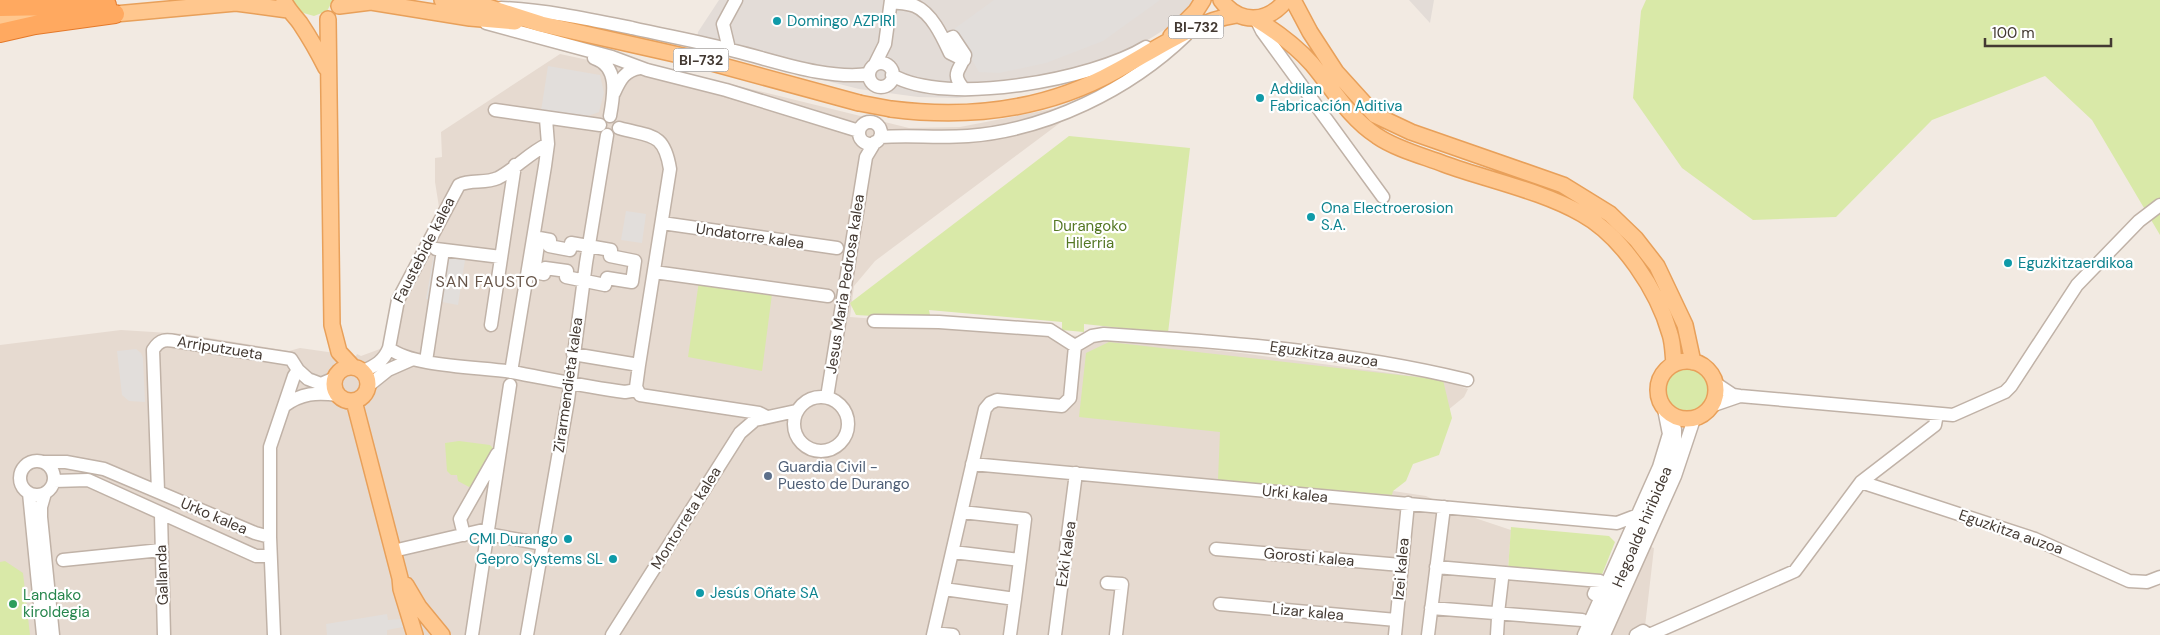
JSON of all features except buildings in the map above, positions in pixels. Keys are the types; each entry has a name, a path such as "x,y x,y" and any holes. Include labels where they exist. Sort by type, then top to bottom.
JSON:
{"highway":[{"path":"0,7 114,10"},
{"path":"0,33 114,10"}],"main road":[{"path":"114,10 158,0"},
{"name":"BI-732","path":"442,0 488,7 541,24 701,60 859,103 891,109 944,114 982,112 1031,105 1078,90 1159,47 1186,28 1236,15 1256,19"},
{"name":"BI-732","path":"1186,28 1203,0"},
{"name":"BI-732","path":"1221,0 1236,15"},
{"path":"1256,19 1269,16 1279,9 1286,0"},
{"path":"1293,0 1310,32 1336,72 1375,115 1411,132 1564,185 1610,214 1636,239 1657,266 1685,325 1693,362"},
{"name":"BI-732","path":"328,19 340,3 371,2 470,18 541,24"},
{"path":"0,20 114,10 236,3 290,10 307,23 318,23 328,19 332,325 339,352 335,390 343,399 354,401 364,396 368,386 358,369 339,352"},
{"path":"290,10 316,46 328,71"},
{"path":"1256,19 1290,41 1312,64 1346,109 1378,137 1423,156 1540,196 1583,214 1611,237 1638,269 1657,301 1670,335 1674,364"},
{"path":"1693,362 1710,372 1715,383 1715,399 1711,406 1694,419 1669,412 1659,397 1659,384 1664,372 1674,364 1693,362"},
{"path":"337,376 342,369 358,369"},
{"path":"354,401 400,578 401,589 415,635"},
{"path":"400,578 419,608 442,635"}],"street":[{"path":"729,49 723,24 736,0"},
{"path":"864,170 865,152 861,132 868,116 872,94 871,73 885,44 891,1 915,3 926,13 946,40 950,53 950,78 944,88"},
{"path":"488,7 538,9 565,14 729,49 833,74 850,76 871,73 882,63 892,72 916,86 944,88 1023,85 1069,75 1104,65 1142,50 1186,28"},
{"path":"470,18 612,57 640,68 861,132 868,143 878,135 969,136 1040,122 1082,105 1110,90 1171,50 1186,28"},
{"path":"1256,19 1262,31 1383,197"},
{"path":"946,40 952,37 964,50 964,60 960,63 956,77 963,88"},
{"path":"560,44 565,48 606,62 611,70 614,93"},
{"path":"871,73 878,86 884,86 890,82 892,72 885,44"},
{"path":"950,53 964,60"},
{"path":"610,116 614,93 622,77 634,69 640,68"},
{"path":"864,170 867,154 878,135 876,116 884,86"},
{"path":"495,110 604,130 612,135 619,128"},
{"path":"604,130 603,118 610,116 617,120 619,128"},
{"path":"472,635 510,378 548,144 546,118"},
{"path":"861,132 869,122 878,135"},
{"path":"619,128 648,134 661,142 667,151 670,169 636,389 640,395 648,397 759,413 793,426"},
{"name":"Zirarmendieta kalea","path":"527,635 544,544 569,383 604,130"},
{"path":"490,325 515,165 548,144"},
{"name":"Faustebide kalea","path":"390,348 398,300 459,185 466,182 498,178 515,165"},
{"name":"Jesus Maria Pedrosa kalea","path":"827,397 864,170"},
{"path":"1715,383 1733,395 1740,396 1953,415 2005,392 2011,386 2077,285 2139,221 2160,206"},
{"name":"Undatorre kalea","path":"662,224 836,248"},
{"path":"539,238 550,240 549,246 570,250 570,243 589,246 611,250 610,256 635,261 632,282 607,278 606,285 566,277 567,271 545,268 544,274 534,272 539,238"},
{"path":"427,244 443,250 501,257"},
{"path":"426,361 443,250"},
{"path":"654,272 828,296"},
{"path":"874,321 939,322 1050,330 1075,346 1070,398 1062,406 997,400 990,403 985,409 934,634 953,635"},
{"name":"Eguzkitza auzoa","path":"1075,346 1092,336 1104,334 1180,339 1280,348 1406,365 1467,380"},
{"name":"Arriputzueta","path":"158,492 153,350 158,342 163,340 291,359 298,370"},
{"path":"358,369 380,362 390,348 396,354 413,359 510,378 569,383 625,392 636,389"},
{"path":"573,354 639,365"},
{"path":"368,386 388,370 413,359"},
{"path":"274,635 270,553 270,447 294,376 298,370 308,379 320,384 337,376"},
{"path":"284,406 306,395 324,393 338,395"},
{"path":"1711,406 1740,396"},
{"path":"827,397 842,406 846,414 848,431 839,445 832,450 814,452 800,442 793,426 796,411 809,399 827,397"},
{"name":"Montorreta kalea","path":"612,635 734,440 748,424 755,420 796,411"},
{"path":"1584,635 1664,452 1669,428 1669,412"},
{"name":"Hegoalde hiribidea","path":"1594,635 1669,464 1675,443 1669,412"},
{"path":"1636,635 1643,631 1649,635 1795,571 1860,482 1934,425 1937,414"},
{"path":"1604,635 1675,476 1694,419"},
{"path":"464,535 460,519 500,447"},
{"path":"43,635 28,493 21,484 20,479 23,468 28,462 44,462 53,470 54,481 45,493 41,506 53,635"},
{"name":"Urko kalea","path":"44,462 66,462 104,468 255,533 270,537"},
{"name":"Urki kalea","path":"972,464 1617,522"},
{"name":"Ezki kalea","path":"1055,635 1076,474"},
{"name":"Urko kalea","path":"54,481 88,480 161,515 260,557 267,556 270,553"},
{"name":"Eguzkitza auzoa","path":"1860,482 2034,539 2130,581 2147,582 2160,577"},
{"path":"28,493 37,495 45,493"},
{"name":"Izei kalea","path":"1395,635 1408,503"},
{"path":"1428,635 1444,507"},
{"path":"962,512 1025,519 1010,635"},
{"name":"Gallanda","path":"161,515 164,635"},
{"path":"1617,522 1638,515"},
{"path":"1617,522 1625,529 1627,538"},
{"path":"393,551 464,535 487,532 544,544"},
{"name":"Gorosti kalea","path":"1216,549 1401,565"},
{"path":"63,560 161,550"},
{"path":"953,552 1020,560"},
{"name":"Hegoalde hiribidea","path":"1436,568 1600,580 1575,635"},
{"path":"1496,635 1502,579"},
{"path":"1106,582 1122,584 1116,635"},
{"path":"944,589 1015,599"},
{"name":"Lizar kalea","path":"1220,604 1396,620"},
{"path":"1431,608 1498,616 1582,620"}],"shaded area":[{"path":"719,0 1196,0 1183,18 1098,71 1003,93 957,98 918,97 859,89 696,48 698,32"},
{"path":"994,0 1160,0 1103,41 1046,63 999,73 979,72 954,29"},
{"path":"1409,0 1434,0 1430,23"},
{"path":"560,54 673,78 730,84 909,128 960,127 1088,102 875,261 854,286 850,317 1001,328 1241,353 1443,380 1468,389 1464,397 1396,448 1393,491 1426,496 1466,515 1511,530 1508,570 1599,579 1639,543 1654,548 1644,635 0,635 0,345 121,330 185,334 289,351 300,348 356,356 357,354 361,356 380,349 384,345 390,309 439,207 435,182 435,158 442,157 441,132"},
{"path":"548,66 600,75 604,93 599,112 585,117 541,111"},
{"path":"626,211 646,214 642,243 621,240"},
{"path":"434,254 465,260 458,305 426,299"},
{"path":"136,349 143,358 145,402 129,401 122,395 117,351"},
{"path":"387,614 388,620 401,619 403,627 387,630 387,635 327,635 326,624"}],"green space":[{"path":"293,0 333,0 327,11 314,16 300,12"},
{"path":"1646,0 2160,0 2160,235 2092,120 2045,76 1932,120 1836,217 1753,220 1682,168 1633,98 1641,11"},
{"name":"Durangoko Hilerria","path":"1069,136 1190,148 1168,333 1084,324 1084,332 1062,330 1062,322 929,310 930,315 926,319 856,315 850,303"},
{"path":"699,281 772,294 762,371 688,357"},
{"path":"1109,342 1443,380 1452,418 1439,455 1413,464 1406,481 1393,491 1392,495 1218,480 1220,432 1079,417 1086,353"},
{"path":"1688,368 1700,372 1706,378 1710,390 1706,402 1700,408 1688,412 1676,408 1670,402 1666,390 1670,378 1676,372"},
{"path":"459,441 490,445 494,449 474,484 469,487 458,481 457,475 451,475 447,471 445,443"},
{"path":"1511,527 1609,536 1615,542 1601,577 1508,570"},
{"name":"Landako kiroldegia","path":"5,561 23,573 30,635 0,635 0,562"}],"place":[{"name":"Domingo AZPIRI","path":"777,21"},
{"name":"Addilan Fabricación Aditiva","path":"1260,98"},
{"name":"Ona Electroerosion S.A.","path":"1311,217"},
{"name":"Eguzkitzaerdikoa","path":"2008,263"},
{"name":"Guardia Civil - Puesto de Durango","path":"768,476"},
{"name":"CMI Durango","path":"568,539"},
{"name":"Gepro Systems SL","path":"613,559"},
{"name":"Jesús Oñate SA","path":"700,593"},
{"name":"Landako kiroldegia","path":"13,604"}],"district":[{"name":"SAN FAUSTO","path":"487,281"}]}
